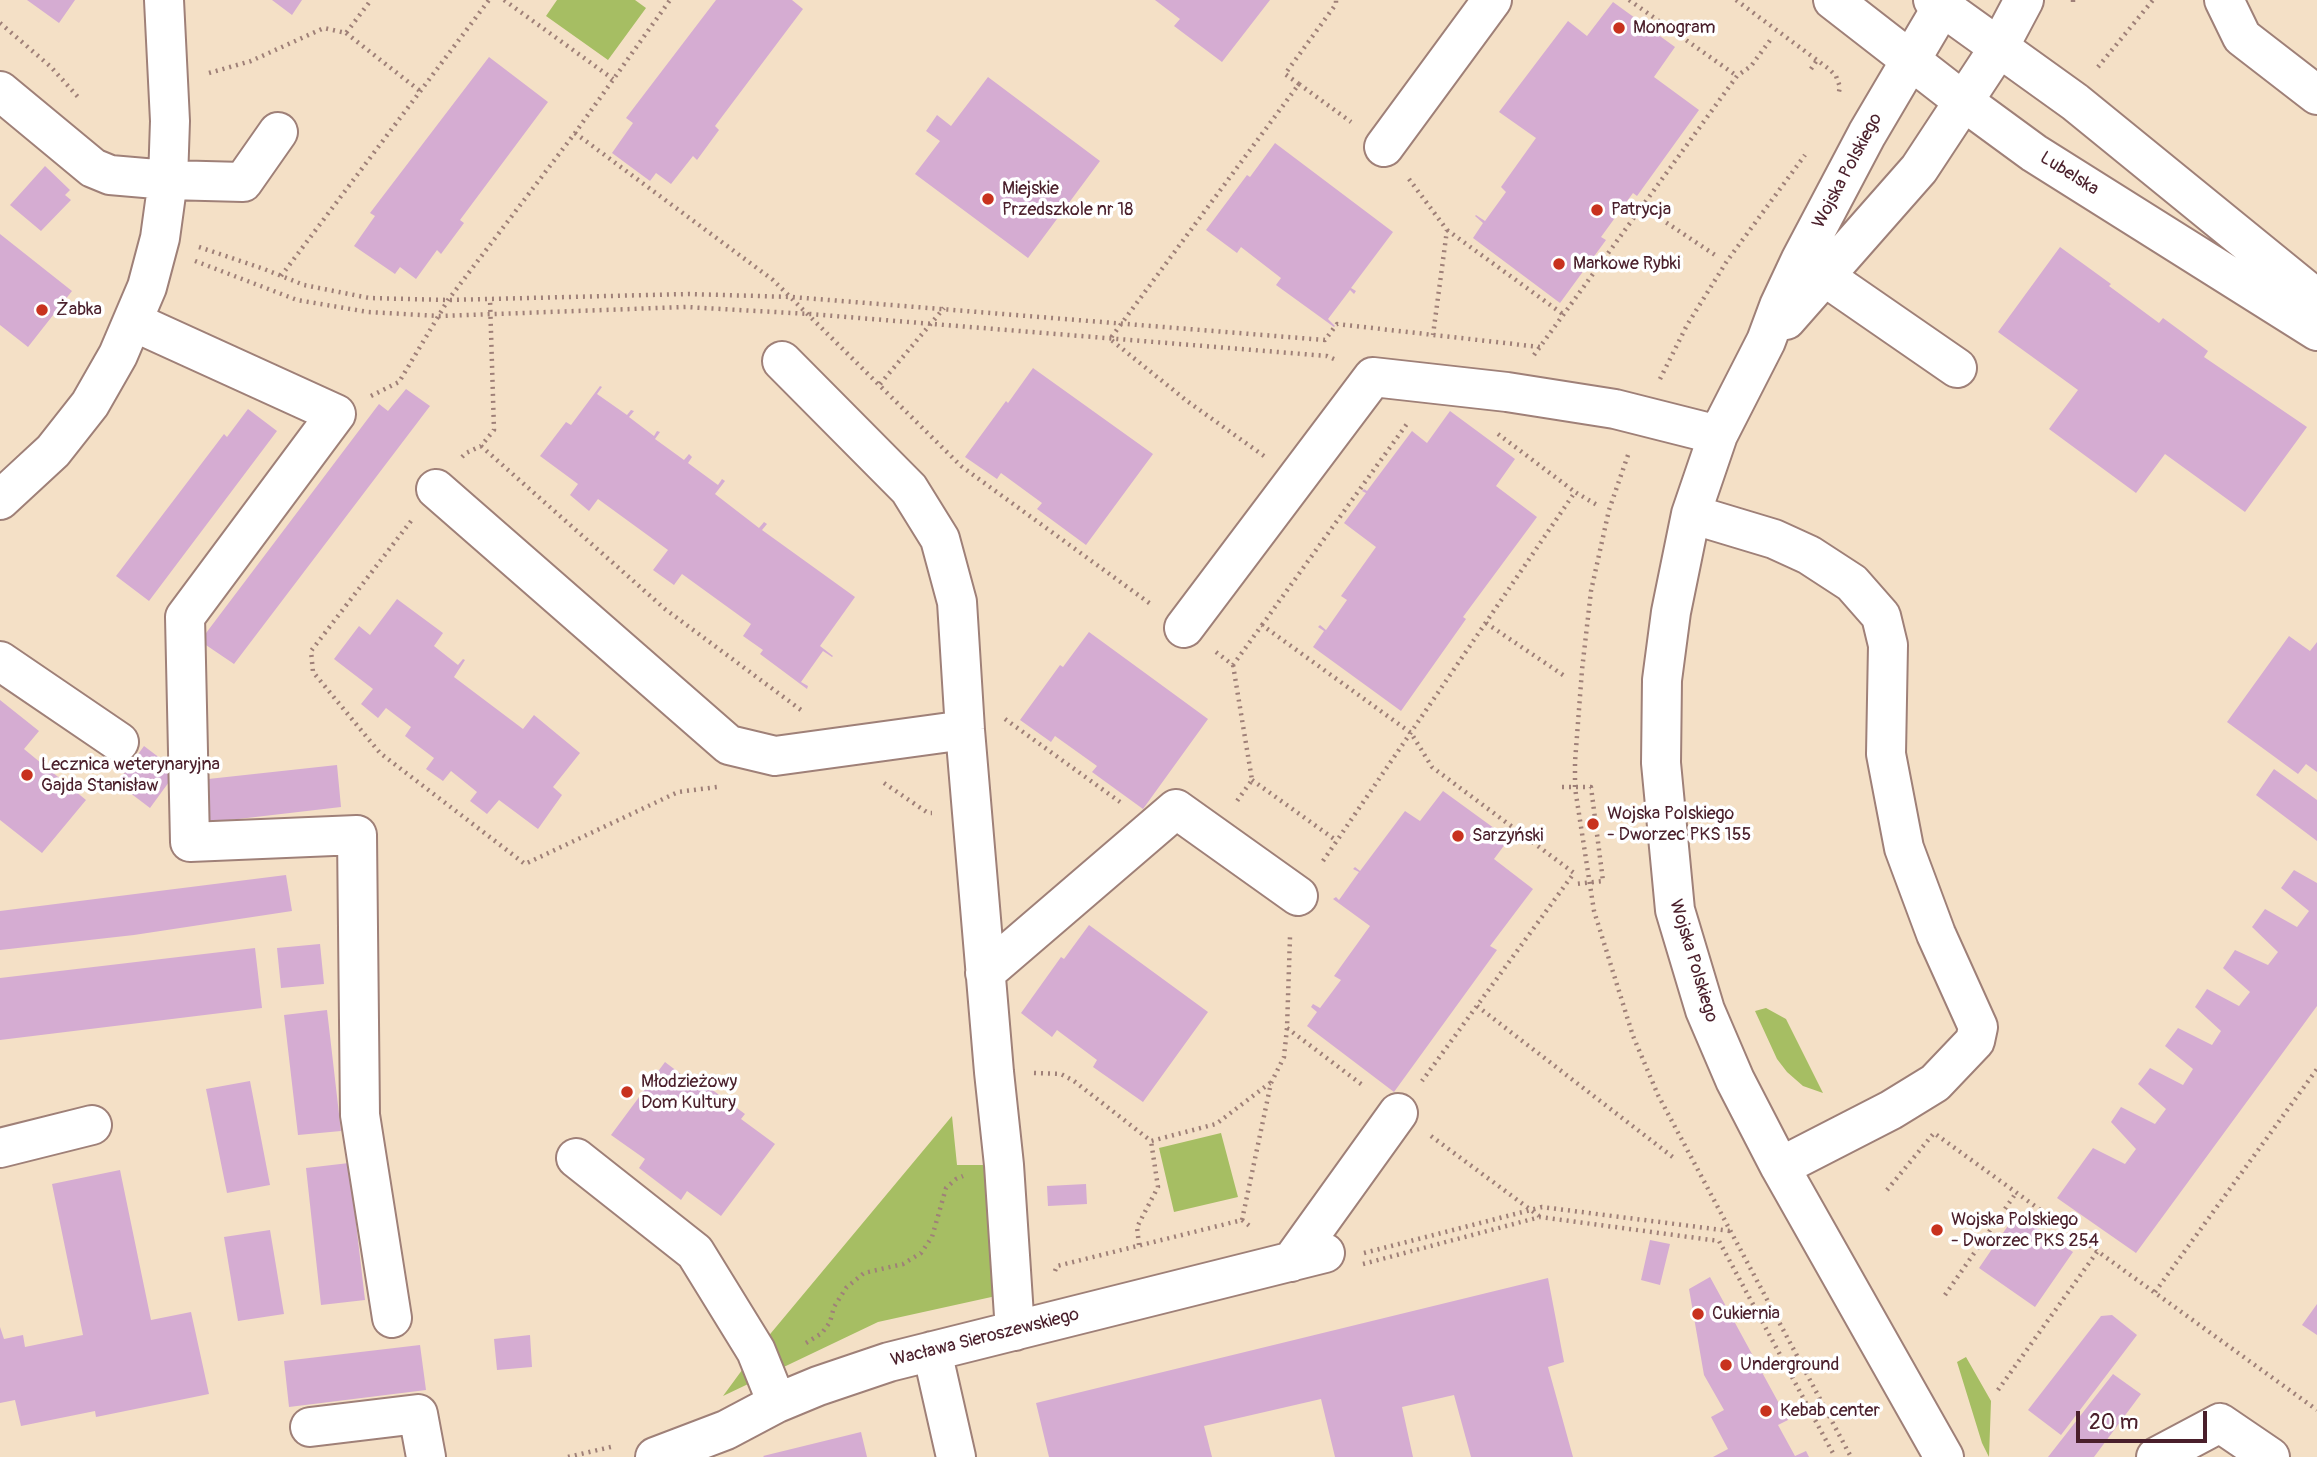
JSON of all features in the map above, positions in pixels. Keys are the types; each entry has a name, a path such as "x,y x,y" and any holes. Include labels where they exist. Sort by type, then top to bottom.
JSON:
{"street":[{"path":"0,500 53,451 90,404 118,355 147,287 158,245 168,180 170,121 164,0"},
{"path":"1384,147 1492,0"},
{"name":"Lubelska","path":"1833,0 1963,102 2034,153 2317,331"},
{"name":"Wojska Polskiego","path":"1944,1457 1780,1167 1735,1080 1705,1010 1675,910 1661,763 1662,680 1671,611 1691,514 1718,435 1766,341 1779,306 1813,268 1919,169 1998,49 2024,0"},
{"path":"2224,0 2242,37 2317,94"},
{"path":"1940,2 1998,49 2075,102 2317,299"},
{"name":"Wojska Polskiego","path":"1813,268 1867,134 1911,61 1940,2"},
{"path":"0,91 93,168 110,175 243,182 278,132"},
{"path":"1813,268 1957,368"},
{"path":"134,322 336,414 185,617 190,842 357,835 360,1115 393,1318"},
{"path":"782,362 909,489 940,539 957,602 985,973 1004,1165 1015,1331"},
{"path":"1184,628 1373,377 1615,409 1718,435"},
{"path":"436,489 729,745 775,756 965,730"},
{"path":"1691,514 1774,539 1809,555 1852,583 1881,616 1888,645 1886,754 1904,848 1936,934 1978,1027 1975,1041 1935,1083 1882,1115 1780,1167"},
{"path":"0,661 119,742"},
{"path":"985,973 1175,809 1298,896"},
{"path":"1323,1261 1398,1113"},
{"path":"0,1148 92,1125"},
{"path":"576,1158 695,1252 756,1351 777,1403"},
{"name":"Wacława Sieroszewskiego","path":"655,1457 726,1430 777,1403 817,1386 889,1362 1323,1261"},
{"path":"932,1351 956,1457"},
{"path":"310,1427 418,1414 426,1457"},
{"path":"2156,1457 2220,1423 2270,1457"}],"path":[{"path":"346,33 371,0"},
{"path":"281,276 489,0"},
{"path":"504,0 614,79"},
{"path":"399,382 448,300 575,133 670,0"},
{"path":"1336,0 1336,4 1285,74 1384,147 1447,230 1564,315"},
{"path":"1629,0 1738,76"},
{"path":"1736,0 1836,76 1840,87 1838,100"},
{"path":"2098,67 2153,0"},
{"path":"206,73 251,61 324,28 346,33 420,91"},
{"path":"1597,505 1575,492 1487,426 1507,393 1642,206 1738,76 1751,66 1771,39"},
{"path":"1811,69 1817,60"},
{"path":"1110,339 1299,84"},
{"path":"575,133 773,280 961,466 1233,665 1252,780 1213,836"},
{"path":"1642,206 1714,255"},
{"path":"1233,665 1434,387 1427,383 1447,230"},
{"path":"158,245 223,255 304,285 369,298 448,300 688,293 792,297 1325,340 1337,324 1540,347"},
{"path":"158,245 297,300 368,312 439,316 686,307 810,314 1327,356 1373,377"},
{"path":"491,299 494,430 481,446 466,453 436,489 311,651 313,671 380,752 525,864 678,792 717,787"},
{"path":"880,384 944,308"},
{"path":"1110,339 1187,401 1297,479"},
{"path":"481,446 665,608 796,706 860,766 928,813 972,809"},
{"path":"1242,1220 1271,1083 1284,1058 1291,909 1575,492"},
{"path":"1486,623 1566,677"},
{"path":"1262,625 1411,733 1432,767 1574,873 1398,1113"},
{"path":"962,687 1155,827"},
{"path":"1252,780 1337,841"},
{"path":"1562,788 1591,787 1603,881 1576,884"},
{"path":"1477,1006 1674,1158"},
{"path":"2154,1292 2317,1069"},
{"path":"994,1072 1061,1074 1074,1081 1151,1141 1158,1187 1137,1227 1139,1245"},
{"path":"1151,1141 1216,1124 1271,1083"},
{"path":"1887,1190 1934,1133 2317,1410"},
{"path":"800,1347 822,1333 846,1288 864,1273 904,1264 921,1253 932,1237 946,1188 956,1179 968,1175"},
{"path":"1945,1295 2016,1193"},
{"path":"1323,1261 1335,1261 1542,1207 1731,1231 1851,1457"},
{"path":"1323,1261 1540,1217 1719,1241 1835,1457"},
{"path":"1997,1390 2098,1252"}],"green space":[{"path":"557,0 635,0 646,8 608,60 546,16"},
{"path":"1766,1008 1786,1019 1823,1093 1803,1086 1777,1059 1755,1011"},
{"path":"952,1116 957,1165 985,1165 996,1296 878,1322 723,1396 756,1351"},
{"path":"1221,1133 1238,1197 1174,1212 1159,1148"},
{"path":"1966,1357 1991,1401 1989,1457 1982,1443 1957,1362"}],"building":[{"path":"27,0 75,0 59,23"},
{"path":"272,0 302,0 292,15"},
{"path":"716,0 792,0 803,9 715,126 719,130 697,160 693,156 671,184 656,173 650,181 612,153 633,123 626,118"},
{"path":"1155,0 1270,0 1222,62 1174,26 1180,19"},
{"path":"1613,2 1675,47 1654,77 1699,110 1637,196 1633,193 1601,237 1606,240 1560,303 1473,238 1483,223 1475,216 1485,221 1506,192 1501,187 1536,138 1499,112 1568,21 1587,36"},
{"path":"489,57 548,102 460,220 464,223 441,254 437,250 416,279 400,267 395,274 354,246 375,216 370,213"},
{"path":"988,77 1100,161 1028,258 915,174 940,141 926,131 937,115 951,126"},
{"path":"1275,143 1393,232 1351,288 1356,291 1354,294 1350,290 1328,319 1334,327 1276,285 1281,278 1241,247 1237,253 1206,230"},
{"path":"45,166 70,190 65,195 71,200 41,231 10,205"},
{"path":"0,234 72,291 28,347 0,325"},
{"path":"2060,247 2159,323 2163,318 2208,351 2204,357 2307,427 2245,512 2165,454 2136,493 2049,429 2078,390 1998,332"},
{"path":"1033,368 1153,454 1086,545 1037,509 1042,503 1001,473 997,479 965,457"},
{"path":"600,386 602,387 597,394 627,415 631,410 634,411 629,417 654,436 657,431 660,432 655,439 684,460 689,454 692,457 688,463 718,485 722,479 725,481 715,494 759,528 764,522 767,524 762,530 855,597 820,646 833,656 823,651 801,682 808,686 807,689 760,654 763,650 743,636 751,624 682,574 674,585 653,570 668,550 598,499 589,511 570,495 578,484 540,456 566,422 571,425"},
{"path":"406,389 430,406 234,664 200,641 379,404 388,411"},
{"path":"248,409 277,431 149,601 116,576 224,434 227,437"},
{"path":"1450,411 1515,459 1496,486 1537,517 1463,617 1466,619 1401,711 1313,647 1324,631 1318,627 1320,625 1326,630 1347,600 1341,596 1376,547 1344,523 1366,493 1362,491 1367,491 1412,431 1427,443"},
{"path":"397,599 443,633 434,646 458,665 465,660 454,677 523,729 534,715 580,753 553,787 562,795 538,829 499,800 487,814 470,801 477,792 451,771 443,781 426,769 434,758 405,736 411,727 386,708 378,718 361,704 373,689 334,659 359,626 370,635"},
{"path":"1089,632 1208,719 1143,809 1092,772 1097,766 1055,736 1051,742 1020,720 1060,665 1063,667"},
{"path":"2289,636 2310,651 2317,642 2317,772 2306,764 2298,774 2227,722"},
{"name":"Lecznica weterynaryjna Gajda Stanisław","path":"0,700 39,731 24,749 86,800 42,853 0,820"},
{"path":"144,746 177,771 150,808 117,783"},
{"path":"337,765 341,807 204,823 199,780"},
{"path":"2274,769 2317,800 2317,841 2256,795"},
{"path":"1443,791 1509,839 1494,859 1533,889 1490,946 1497,950 1394,1092 1307,1026 1317,1012 1311,1007 1313,1004 1320,1008 1341,980 1334,976 1370,926 1333,899 1336,897 1339,900 1359,872 1353,869 1355,867 1360,871 1405,811 1420,821"},
{"path":"2294,870 2317,883 2317,1006 2136,1253 2057,1198 2093,1148 2125,1164 2136,1149 2111,1122 2121,1107 2155,1124 2166,1109 2138,1084 2150,1068 2183,1085 2193,1069 2165,1046 2178,1028 2212,1045 2221,1031 2195,1007 2207,989 2239,1006 2250,992 2223,968 2235,950 2268,965 2278,952 2252,927 2265,909 2297,927 2309,911 2281,888"},
{"path":"286,875 292,911 134,935 0,950 0,911"},
{"path":"1089,925 1208,1012 1143,1102 1093,1067 1097,1060 1057,1030 1052,1037 1021,1013 1061,957 1064,959"},
{"path":"320,944 324,984 281,988 277,948"},
{"path":"255,948 262,1008 0,1040 0,978"},
{"path":"327,1010 341,1131 298,1135 284,1015"},
{"path":"665,1062 699,1088 703,1083 745,1114 741,1119 775,1144 721,1216 687,1191 681,1200 639,1168 645,1159 611,1135"},
{"path":"250,1081 270,1185 227,1193 206,1089"},
{"path":"349,1163 365,1300 321,1305 306,1168"},
{"path":"120,1170 151,1320 191,1312 209,1394 96,1417 95,1411 21,1426 15,1400 0,1403 0,1327 4,1339 23,1335 25,1347 83,1335 52,1184"},
{"path":"1086,1184 1087,1204 1048,1206 1047,1186"},
{"path":"2016,1214 2073,1252 2035,1307 1979,1268"},
{"path":"270,1230 284,1314 238,1321 224,1237"},
{"path":"1650,1240 1670,1244 1660,1285 1641,1280"},
{"path":"1710,1277 1788,1420 1778,1425 1795,1456 1806,1451 1809,1457 1713,1457 1728,1449 1711,1417 1724,1410 1704,1375 1689,1289"},
{"path":"1548,1278 1564,1362 1548,1367 1573,1457 1471,1457 1454,1395 1402,1407 1413,1457 1335,1457 1321,1399 1204,1426 1212,1457 1049,1457 1036,1403"},
{"path":"2317,1304 2317,1335 2302,1325"},
{"path":"2112,1315 2137,1335 2061,1435 2028,1410 2101,1316"},
{"path":"530,1335 532,1367 497,1370 494,1339"},
{"path":"420,1345 426,1390 289,1407 284,1361"},
{"path":"2113,1374 2141,1394 2094,1457 2048,1457"},
{"path":"861,1432 867,1457 763,1456"}],"place":[{"name":"Monogram","path":"1619,28"},
{"name":"Miejskie Przedszkole nr 18","path":"988,199"},
{"name":"Patrycja","path":"1597,210"},
{"name":"Markowe Rybki","path":"1559,264"},
{"name":"Żabka","path":"42,310"},
{"name":"Lecznica weterynaryjna Gajda Stanisław","path":"27,775"},
{"name":"Wojska Polskiego - Dworzec PKS 155","path":"1593,824"},
{"name":"Sarzyński","path":"1458,836"},
{"name":"Młodzieżowy Dom Kultury","path":"627,1092"},
{"name":"Wojska Polskiego - Dworzec PKS 254","path":"1937,1230"},
{"name":"Cukiernia","path":"1698,1314"},
{"name":"Underground","path":"1726,1365"},
{"name":"Kebab center","path":"1766,1411"}]}
